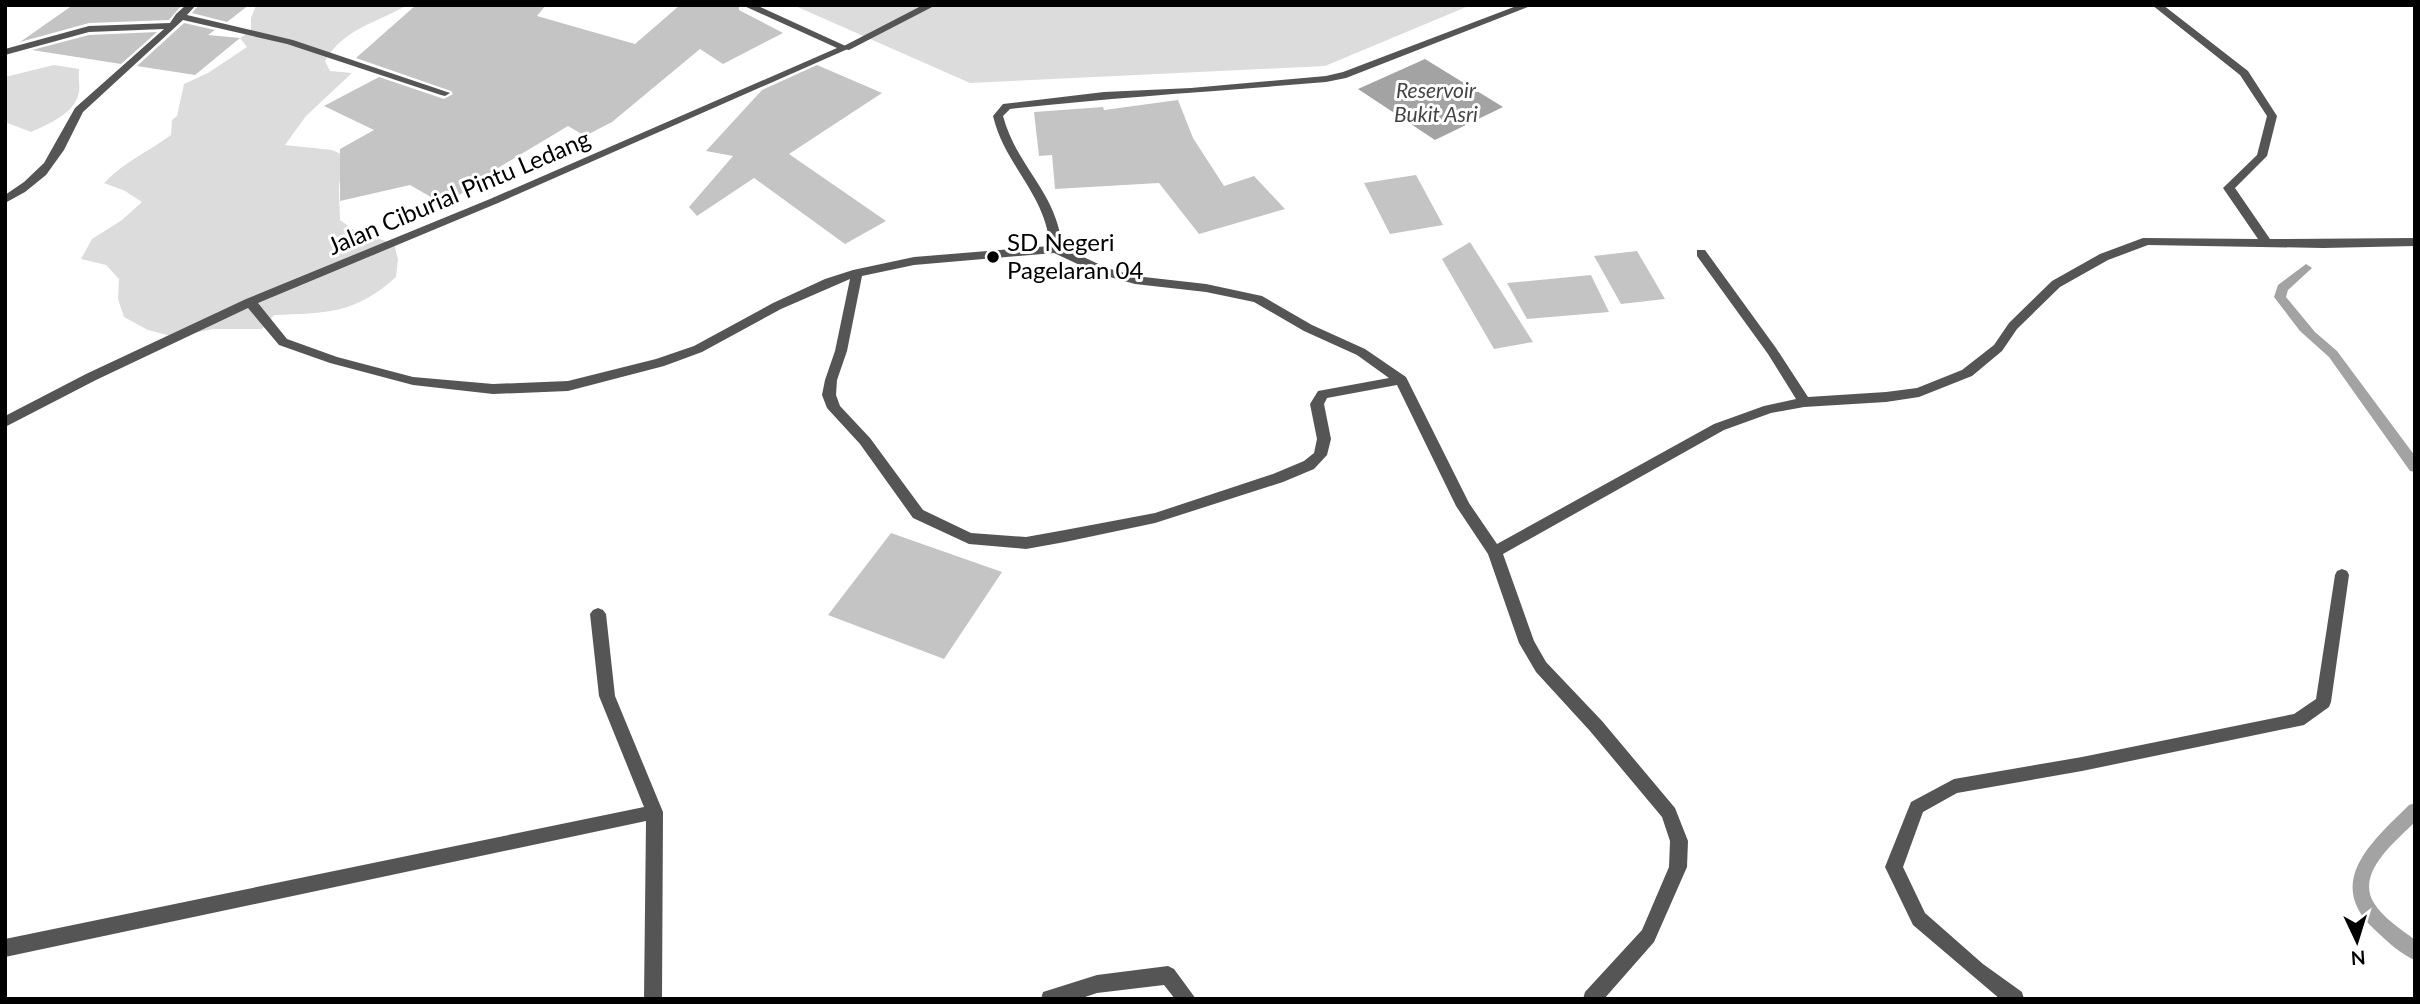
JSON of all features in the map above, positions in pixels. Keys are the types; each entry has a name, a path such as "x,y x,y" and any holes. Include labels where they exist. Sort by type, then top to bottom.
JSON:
{"street":[{"path":"5,200 40,175 51,163 61,147 67,125 79,110 191,5"},
{"path":"747,5 845,48"},
{"name":"Jalan Ciburial Pintu Ledang","path":"5,422 91,377 250,302 507,196 845,48 931,5"},
{"path":"1056,249 1054,226 1048,211 1010,153 1001,131 998,116 1007,106 1104,95 1191,91 1326,79 1346,75 1528,5"},
{"path":"2157,5 2244,73 2272,116 2262,156 2229,188 2266,242"},
{"path":"5,52 89,29 176,21 290,42 445,93"},
{"path":"1495,552 1719,427 1769,410 1804,402 1886,397 1919,391 1966,373 1998,348 2013,327 2056,284 2104,257 2147,241 2323,244 2415,242"},
{"path":"250,302 283,342 334,360 413,381 493,389 555,386 659,363 698,349 777,306 857,272 914,261 1056,249 1103,271 1135,280 1258,299 1308,328 1361,352 1401,380 1463,506 1495,552 1527,643 1541,667 1596,726 1669,813 1679,841 1678,867 1648,936 1592,999"},
{"path":"1701,253 1772,351 1804,402"},
{"path":"857,272 841,351 831,380 829,395 834,408 865,440 918,514 970,538 1026,543 1078,533 1154,518 1278,478 1309,465 1320,455 1324,439 1317,404 1323,394 1401,380"},
{"path":"2015,999 1919,919 1894,867 1917,807 1954,786 2082,764 2298,720 2323,702 2342,575"},
{"path":"598,614 607,696 655,812 653,999"},
{"path":"5,948 655,812"},
{"path":"1050,999 1097,984 1168,975 1187,999"}],"shaded area":[{"path":"256,5 407,5 362,27 333,50 325,61 330,71 352,73 306,116 285,145 332,150 350,158 340,181 340,220 354,230 394,244 398,259 396,277 353,305 325,312 274,315 262,329 213,329 175,337 148,330 124,317 118,299 119,279 106,265 81,259 92,239 122,220 142,202 125,191 104,183 128,163 171,135 172,120 177,116 184,84 208,73 247,47 240,38 251,31 251,18"},
{"path":"793,5 1471,5 1325,66 970,83"},
{"path":"54,65 79,69 79,92 67,112 31,132 5,122 5,77"}],"water":[{"name":"Reservoir Bukit Asri","path":"1425,59 1503,107 1435,140 1358,89"}],"building":[{"path":"73,5 182,5 169,20 89,23 20,42"},
{"path":"199,5 249,5 227,22 192,13"},
{"path":"416,5 546,5 537,16 635,44 680,5 739,5 739,10 783,33 723,64 700,49 612,122 585,136 568,126 443,204 410,185 340,201 340,149 374,130 324,106 379,77 444,99 453,94 451,91 356,58"},
{"path":"184,23 215,30 208,35 240,38 195,75 137,66"},
{"path":"157,32 121,64 32,50 89,35"},
{"path":"817,65 882,93 789,154 886,221 845,244 754,178 697,216 689,207 733,156 706,151 762,90"},
{"path":"1178,100 1193,138 1224,186 1254,176 1285,209 1199,234 1159,183 1055,189 1052,155 1039,156 1034,112 1103,107 1104,110"},
{"path":"1416,175 1443,225 1390,234 1364,183"},
{"path":"1470,242 1533,342 1494,349 1442,259"},
{"path":"1637,251 1665,299 1621,304 1594,256"},
{"path":"1591,275 1609,312 1527,319 1507,283"},
{"path":"891,533 1002,572 944,659 828,615"}],"waterway":[{"path":"2306,268 2282,288 2280,297 2304,328 2333,354 2415,467"},
{"path":"2415,810 2375,852 2362,877 2361,890 2367,909 2415,951"}],"place":[{"name":"SD Negeri Pagelaran 04","path":"993,257"}]}
